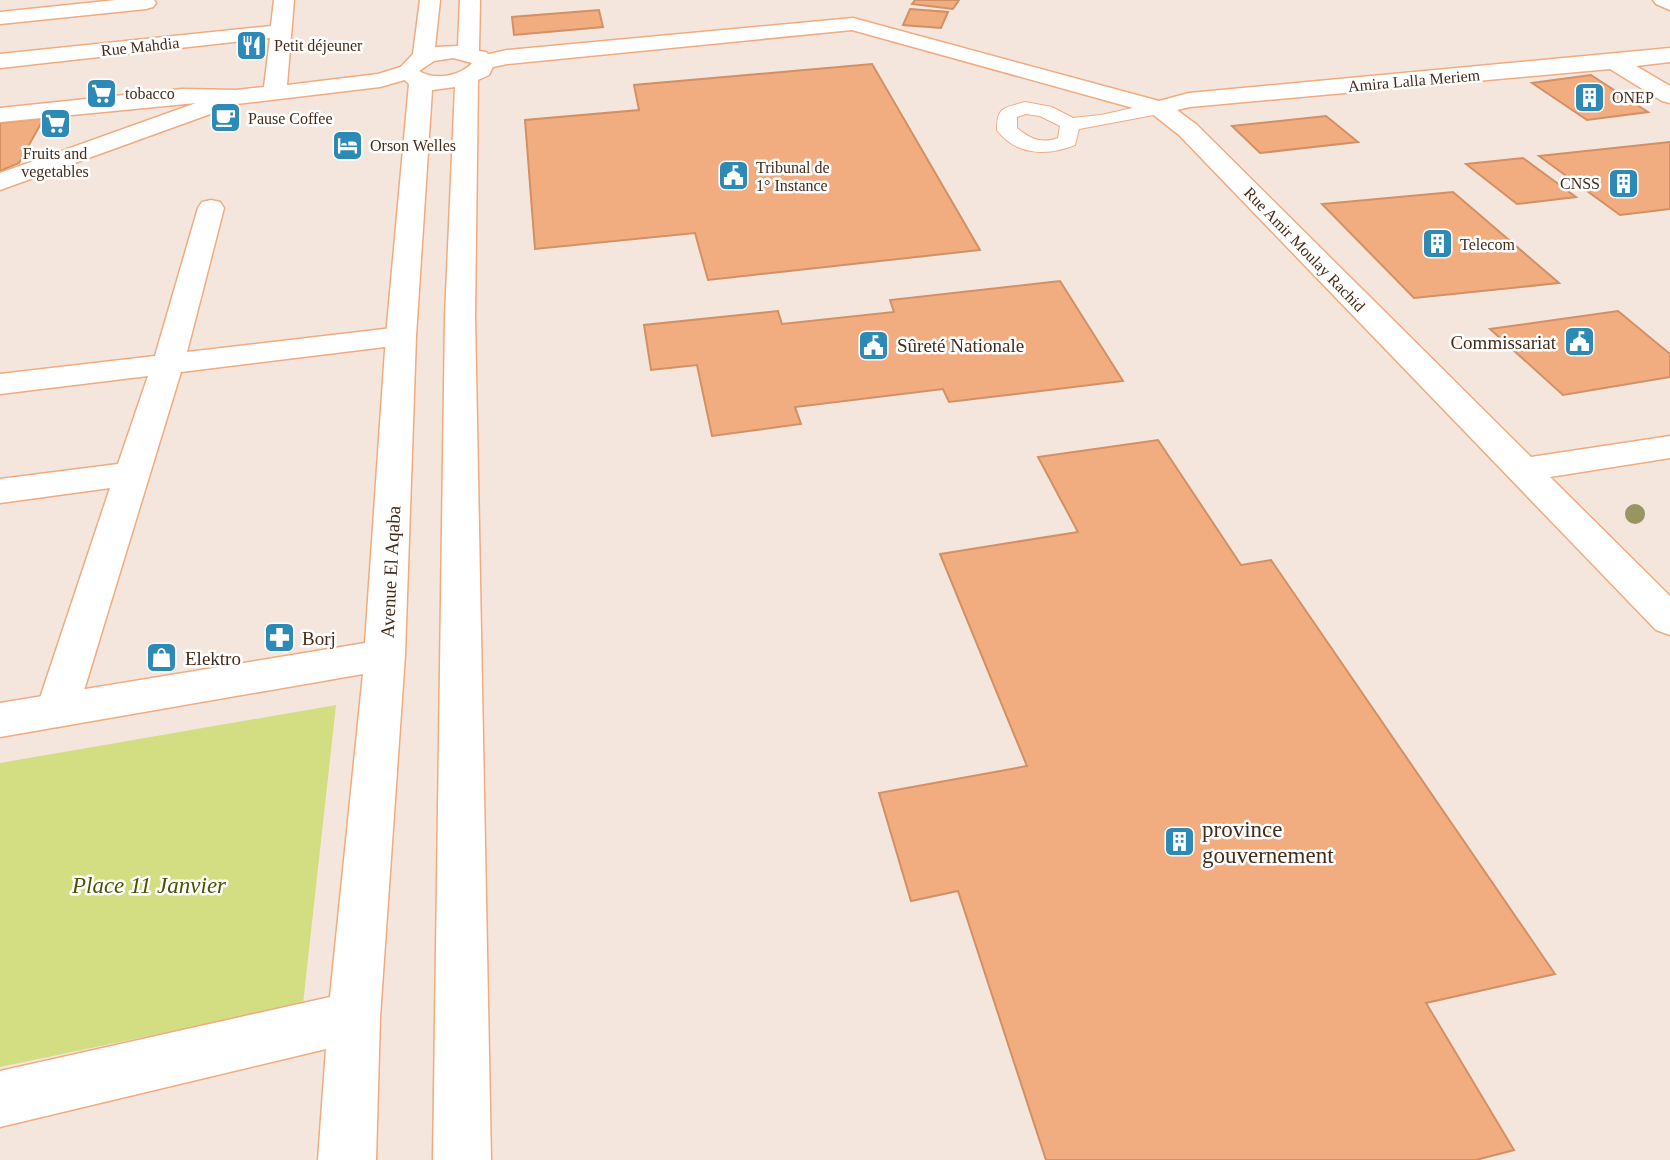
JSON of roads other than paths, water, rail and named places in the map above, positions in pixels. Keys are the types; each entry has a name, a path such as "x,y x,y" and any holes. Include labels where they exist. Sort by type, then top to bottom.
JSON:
{"street":[{"path":"275,93 284,0"},
{"name":"Avenue El Aqaba","path":"347,1160 354,1017 385,655 417,70 430,0"},
{"path":"463,1160 460,316 473,64 470,0"},
{"path":"1663,0 1670,4"},
{"path":"0,18 25,8 147,1 135,47 113,103"},
{"name":"Rue Amir Moulay Rachid","path":"473,64 508,57 859,16 1159,108 1188,130 1670,620"},
{"name":"Rue Mahdia","path":"0,61 281,31"},
{"name":"Amira Lalla Meriem","path":"1159,108 1189,100 1670,55"},
{"path":"1614,62 1670,96"},
{"path":"0,115 182,96 236,97 275,93 380,80 417,70 436,82 473,64"},
{"path":"0,183 236,97"},
{"path":"57,710 168,364 211,208"},
{"path":"0,384 401,336"},
{"path":"1521,470 1670,447"},
{"path":"0,491 132,474"},
{"path":"0,720 385,655"},
{"path":"0,1098 354,1017"}],"lane":[{"path":"1069,124 1101,121 1159,108"}],"place":[{"name":"Petit déjeuner","path":"251,45"},
{"name":"tobacco","path":"102,93"},
{"name":"ONEP","path":"1589,97"},
{"name":"Pause Coffee","path":"225,118"},
{"name":"Fruits and vegetables","path":"55,124"},
{"name":"Orson Welles","path":"347,145"},
{"name":"Tribunal de 1° Instance","path":"733,176"},
{"name":"CNSS","path":"1623,183"},
{"name":"Telecom","path":"1437,244"},
{"name":"Commissariat","path":"1579,342"},
{"name":"Sûreté Nationale","path":"874,345"},
{"name":"Borj","path":"279,638"},
{"name":"Elektro","path":"162,658"},
{"name":"province gouvernement","path":"1179,842"}],"park label":[{"name":"Place 11 Janvier","path":"149,885"}]}
